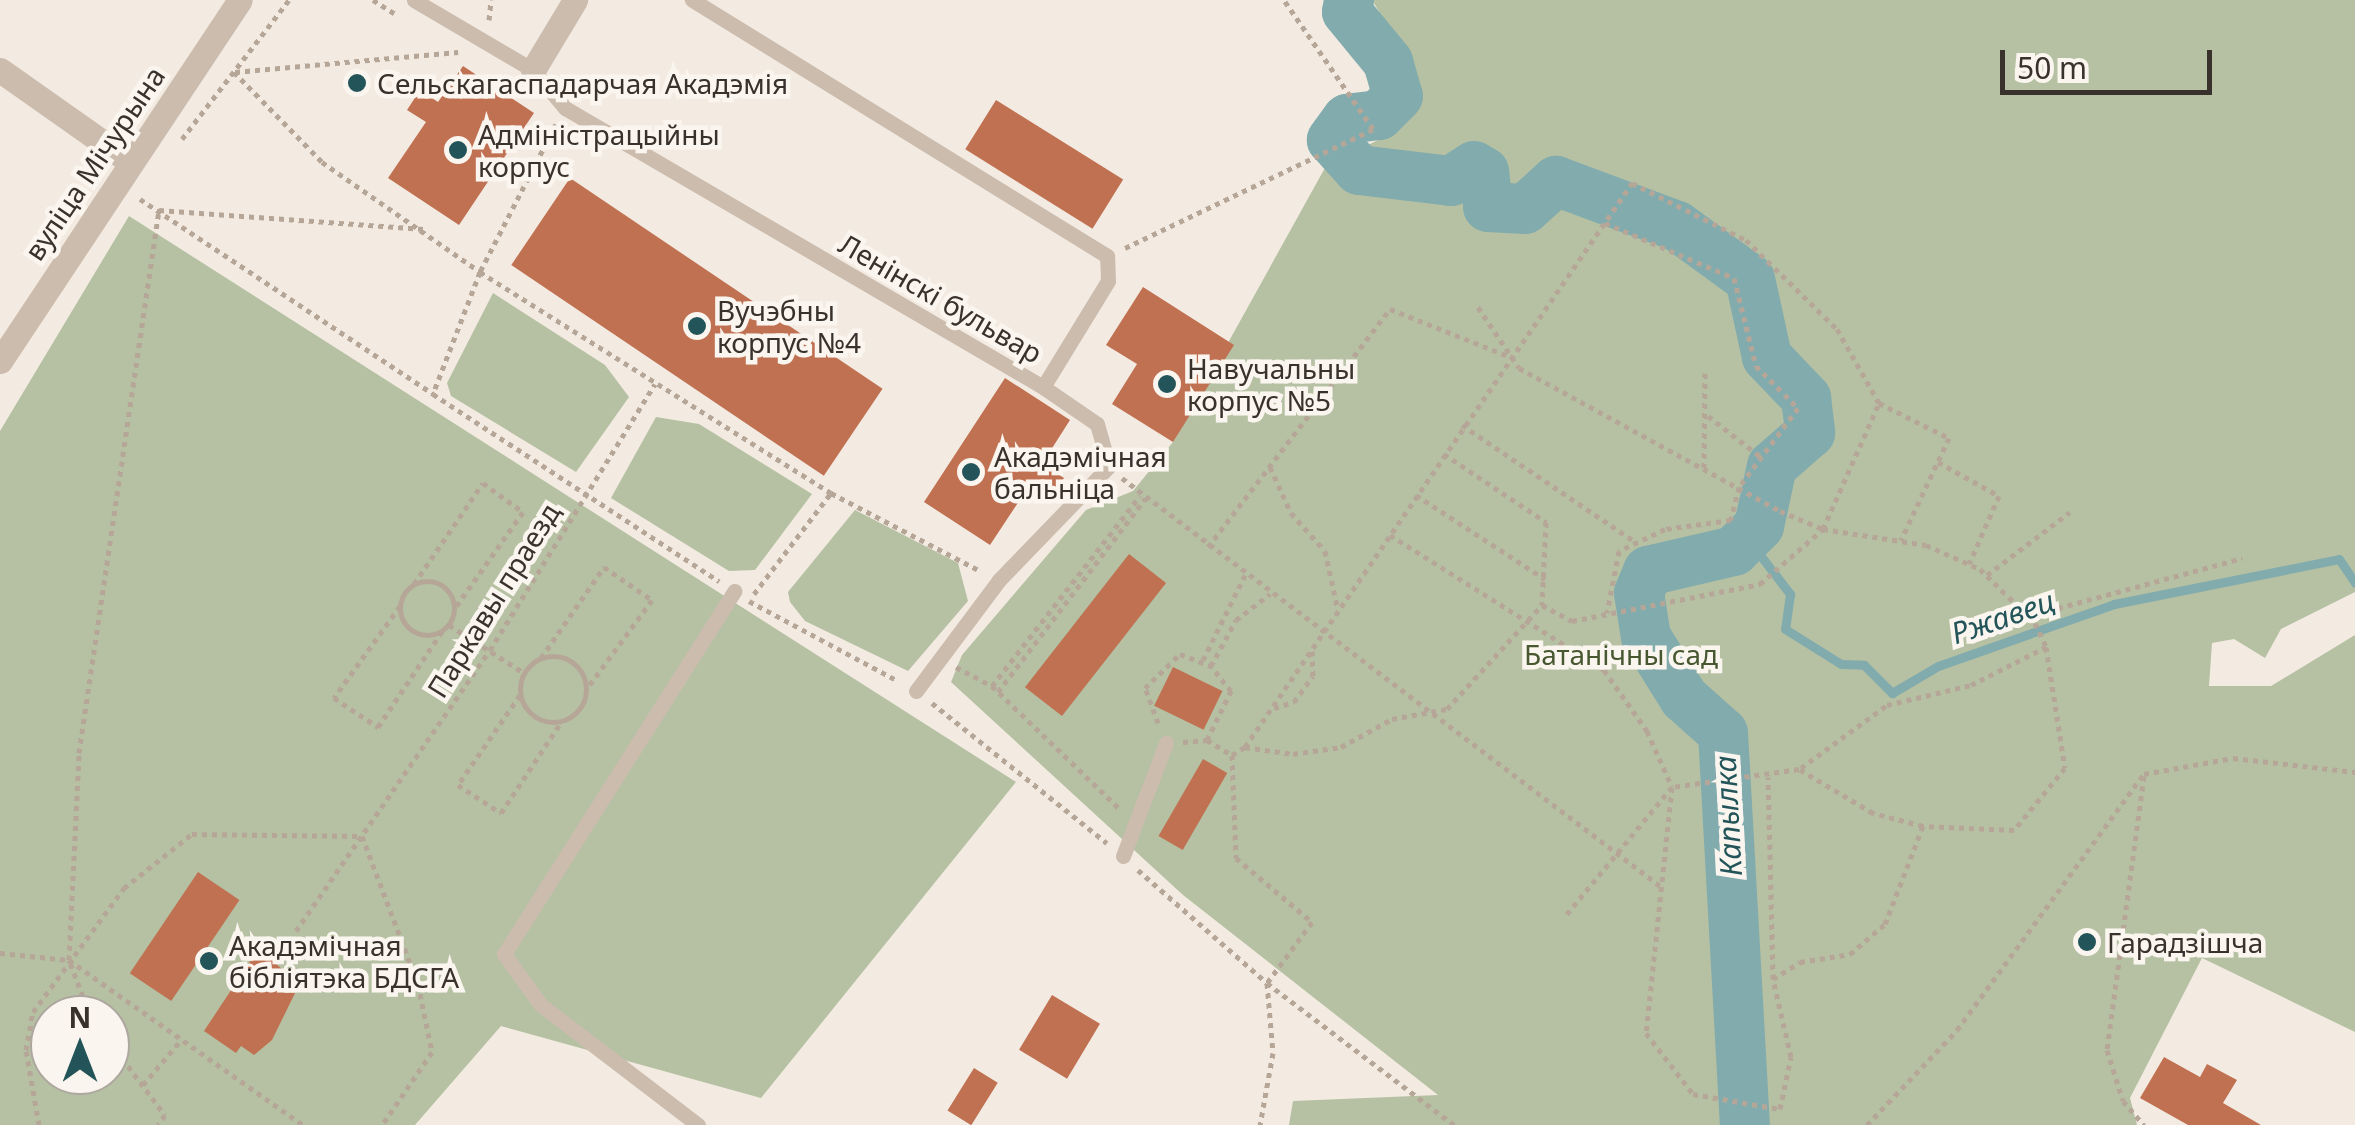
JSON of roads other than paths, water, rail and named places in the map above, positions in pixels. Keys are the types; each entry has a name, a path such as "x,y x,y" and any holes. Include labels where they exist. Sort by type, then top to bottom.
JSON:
{"street":[{"name":"вуліца Мічурына","path":"0,361 129,160 240,0"},
{"path":"532,70 575,0"},
{"path":"0,70 129,160"}],"lane":[{"name":"Ленінскі бульвар","path":"414,0 532,70 564,108 1043,387 1108,281 1107,256 692,0"},
{"path":"916,690 999,580 1109,466 1097,424 1043,387"},
{"path":"698,1125 540,1004 504,954 734,591"},
{"path":"1123,856 1166,743"}],"waterway":[{"name":"Капылка","path":"1349,0 1347,12 1388,62 1398,96 1379,115 1347,119 1332,140 1359,170 1451,181 1474,166 1484,172 1488,207 1525,209 1556,181 1677,226 1750,279 1767,357 1806,398 1810,433 1772,466 1759,526 1734,551 1648,571 1639,593 1646,637 1684,698 1723,733 1745,1125"},
{"name":"Ржавец","path":"1747,538 1790,594 1785,629 1841,664 1864,665 1892,693 1938,666 2114,604 2339,559 2355,583"}],"place":[{"name":"Сельскагаспадарчая Акадэмія","path":"357,83"},
{"name":"Адміністрацыйны корпус","path":"458,150"},
{"name":"Вучэбны корпус №4","path":"697,326"},
{"name":"Навучальны корпус №5","path":"1167,384"},
{"name":"Акадэмічная бальніца","path":"971,472"},
{"name":"Гарадзішча","path":"2087,942"},
{"name":"Акадэмічная бібліятэка БДСГА","path":"209,961"}],"park label":[{"name":"Батанічны сад","path":"1621,654"}]}
